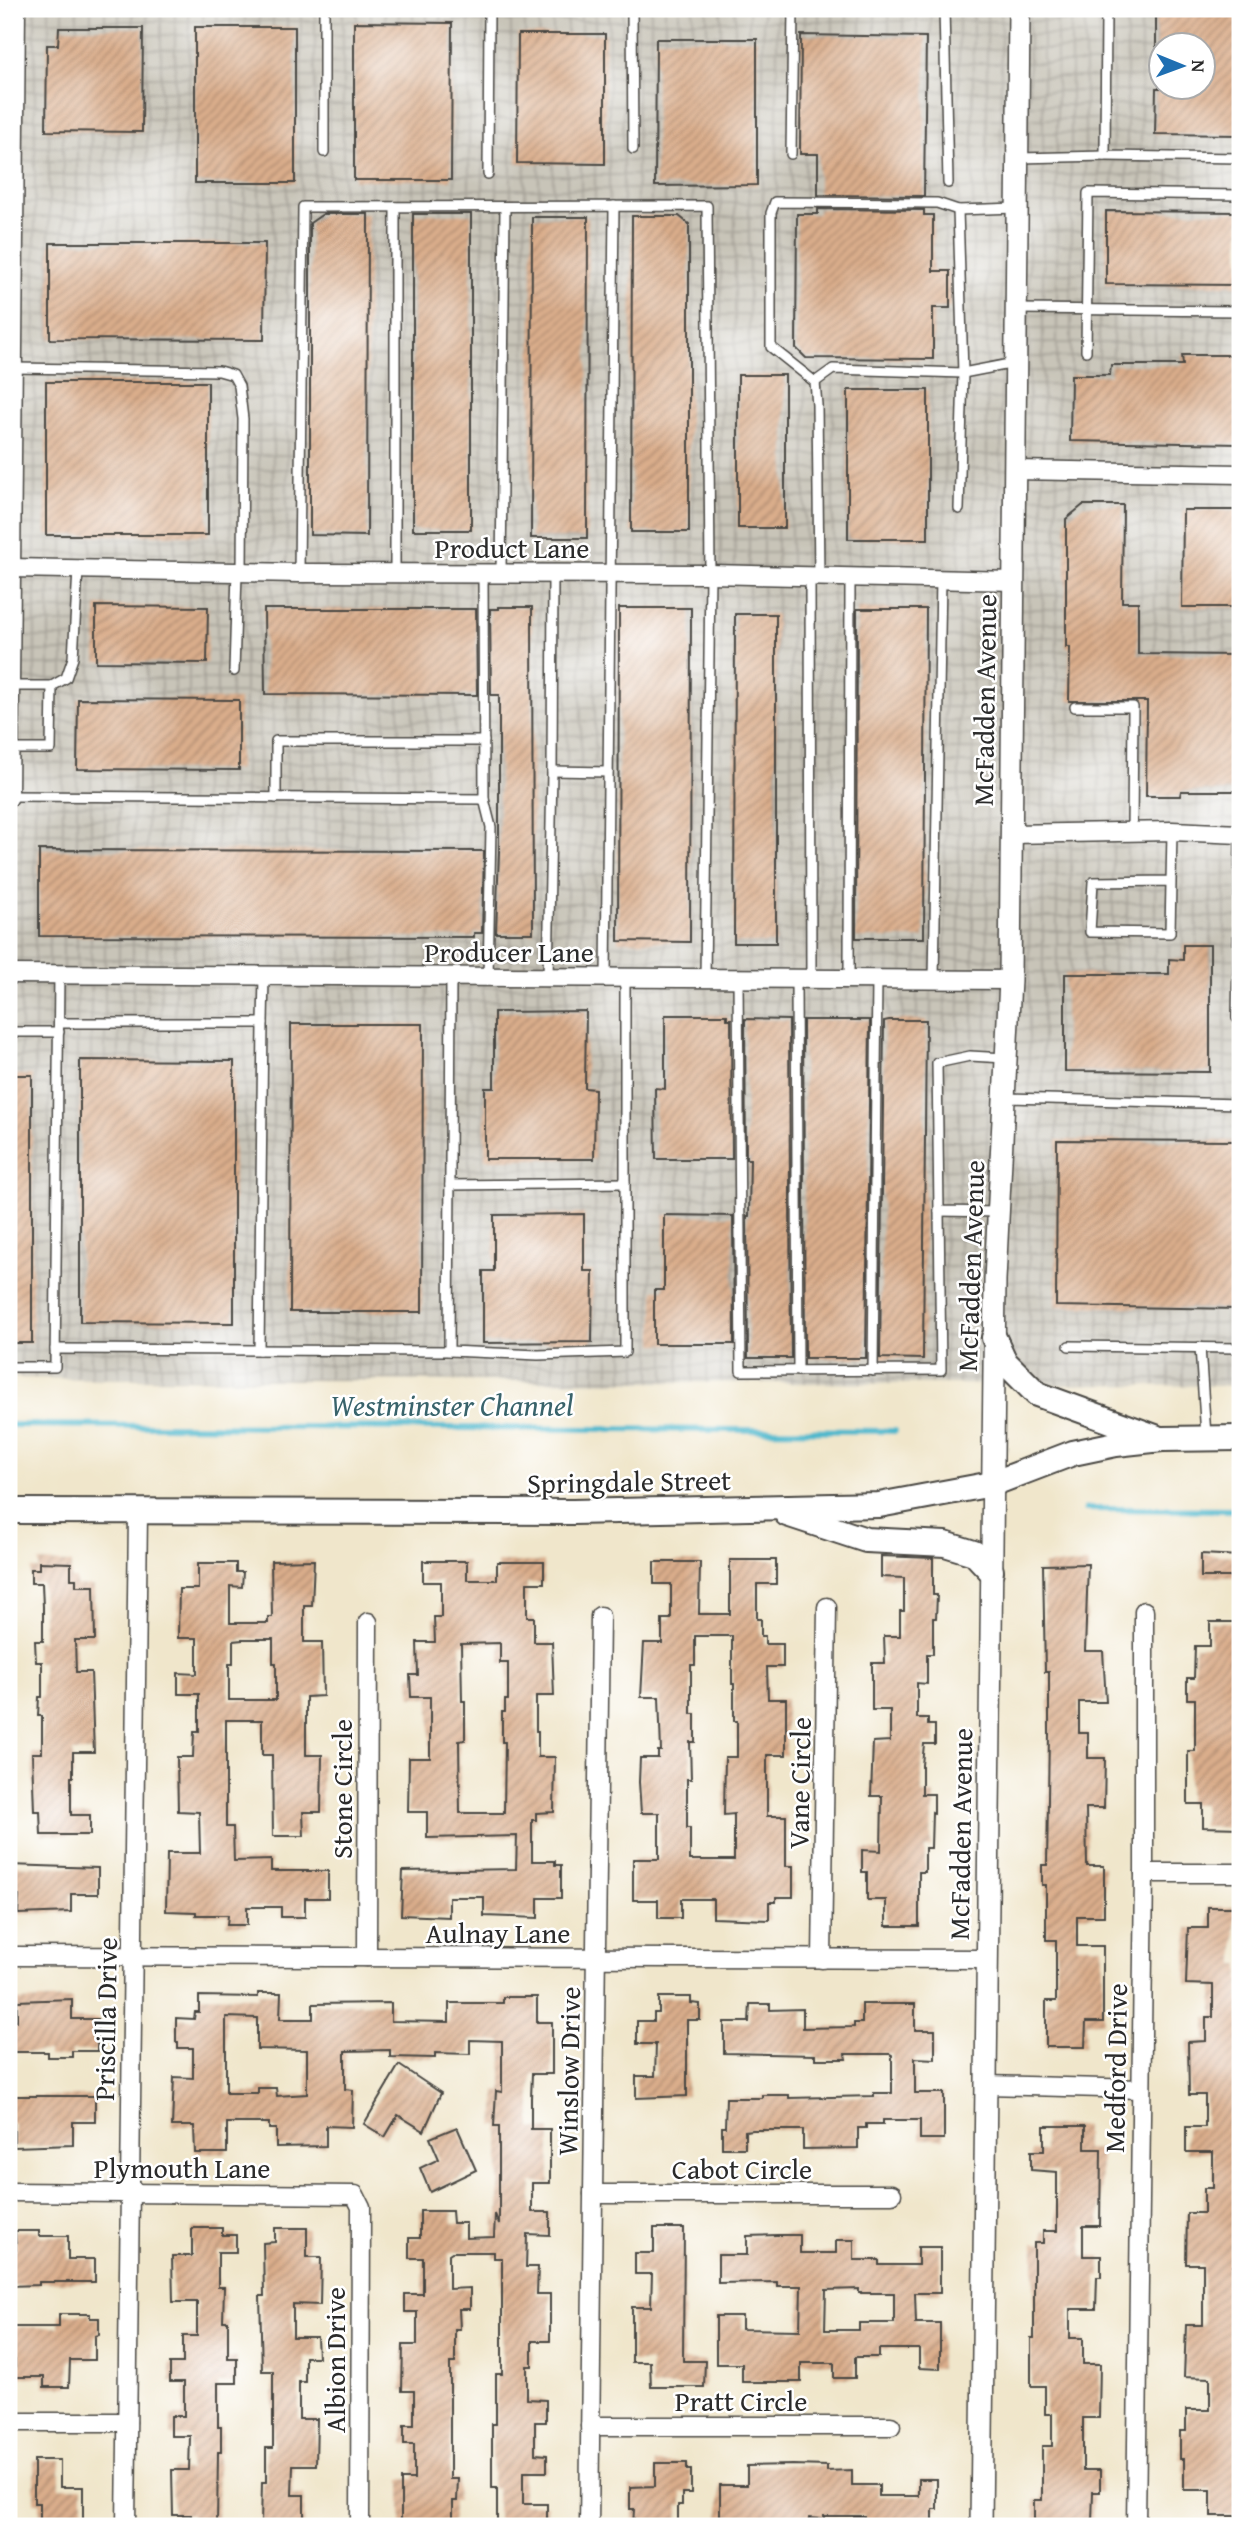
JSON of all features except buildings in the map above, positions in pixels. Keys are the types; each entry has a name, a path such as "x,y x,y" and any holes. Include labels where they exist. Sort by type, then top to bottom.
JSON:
{"main road":[{"path":"994,1338 1005,1362 1037,1394 1162,1439"},
{"name":"Springdale Street","path":"9,1511 573,1512 878,1505 992,1484 1073,1453 1116,1444 1162,1439 1240,1438"},
{"path":"770,1509 866,1540 945,1544 974,1553 991,1571"}],"street":[{"path":"9,797 13,368 12,41 16,9"},
{"name":"McFadden Avenue","path":"981,2526 994,1338 1010,980 1019,9"},
{"path":"1015,470 1240,474"},
{"name":"Product Lane","path":"10,568 239,573 710,574 1014,581"},
{"path":"1011,834 1172,831 1240,834"},
{"name":"Producer Lane","path":"9,974 1010,980"},
{"name":"Priscilla Drive","path":"126,2526 138,1513"},
{"name":"Vane Circle","path":"822,1959 828,1607"},
{"name":"Medford Drive","path":"1136,2526 1144,1873 1144,1611"},
{"name":"Winslow Drive","path":"589,2526 600,1616"},
{"name":"Stone Circle","path":"367,1957 368,1622"},
{"path":"1144,1873 1240,1873"},
{"name":"Aulnay Lane","path":"9,1956 986,1959"},
{"path":"985,2085 1141,2089"},
{"name":"Plymouth Lane","path":"9,2192 355,2195"},
{"name":"Cabot Circle","path":"593,2194 892,2194"},
{"name":"Albion Drive","path":"355,2195 361,2207 360,2526"},
{"path":"9,2422 127,2422"},
{"name":"Pratt Circle","path":"590,2426 891,2426"}],"lane":[{"path":"324,9 324,152"},
{"path":"488,174 489,9"},
{"path":"632,9 633,149"},
{"path":"791,154 793,9"},
{"path":"944,9 948,183"},
{"path":"1105,9 1105,156"},
{"path":"1016,158 1240,158"},
{"path":"1086,351 1088,193 1240,195"},
{"path":"798,1371 803,979 817,405 815,382 771,347 771,213 775,202 937,203 958,210 1016,208"},
{"path":"488,977 491,827 484,799 484,741 505,206"},
{"path":"606,978 614,206"},
{"path":"299,573 303,207 707,206 710,574 705,978"},
{"path":"395,207 395,573"},
{"path":"958,210 963,373 959,509"},
{"path":"1015,309 1240,311"},
{"path":"815,382 833,369 963,373 1015,363"},
{"path":"13,368 219,372 233,375 239,386 243,419 234,671"},
{"path":"9,686 52,686 66,678 73,658 78,570"},
{"path":"548,977 553,573"},
{"path":"849,979 850,577"},
{"path":"934,979 941,579"},
{"path":"9,749 51,749 52,686"},
{"path":"1074,707 1133,707 1132,832"},
{"path":"276,798 276,741 484,741"},
{"path":"552,771 608,772"},
{"path":"9,797 484,799"},
{"path":"1171,881 1093,882 1090,932 1170,933 1172,831"},
{"path":"1240,844 1237,1018 1240,1022"},
{"path":"9,1367 55,1367 60,974"},
{"path":"259,1350 264,976"},
{"path":"449,1351 451,977"},
{"path":"55,1349 449,1351 538,1355 625,1352 625,978"},
{"path":"738,978 741,1371 941,1370 937,1063 970,1056 1007,1058"},
{"path":"873,1371 877,979"},
{"path":"9,1032 59,1028 263,1023"},
{"path":"1004,1098 1240,1104"},
{"path":"450,1185 625,1183"},
{"path":"939,1211 999,1212"},
{"path":"1069,1346 1240,1348"},
{"path":"1200,1347 1206,1439"}],"shaded area":[{"path":"9,9 1240,9 1240,1386 9,1378"}],"waterway":[{"name":"Westminster Channel","path":"9,1425 895,1431"},
{"name":"Westminster Channel","path":"1086,1509 1240,1510"}]}
